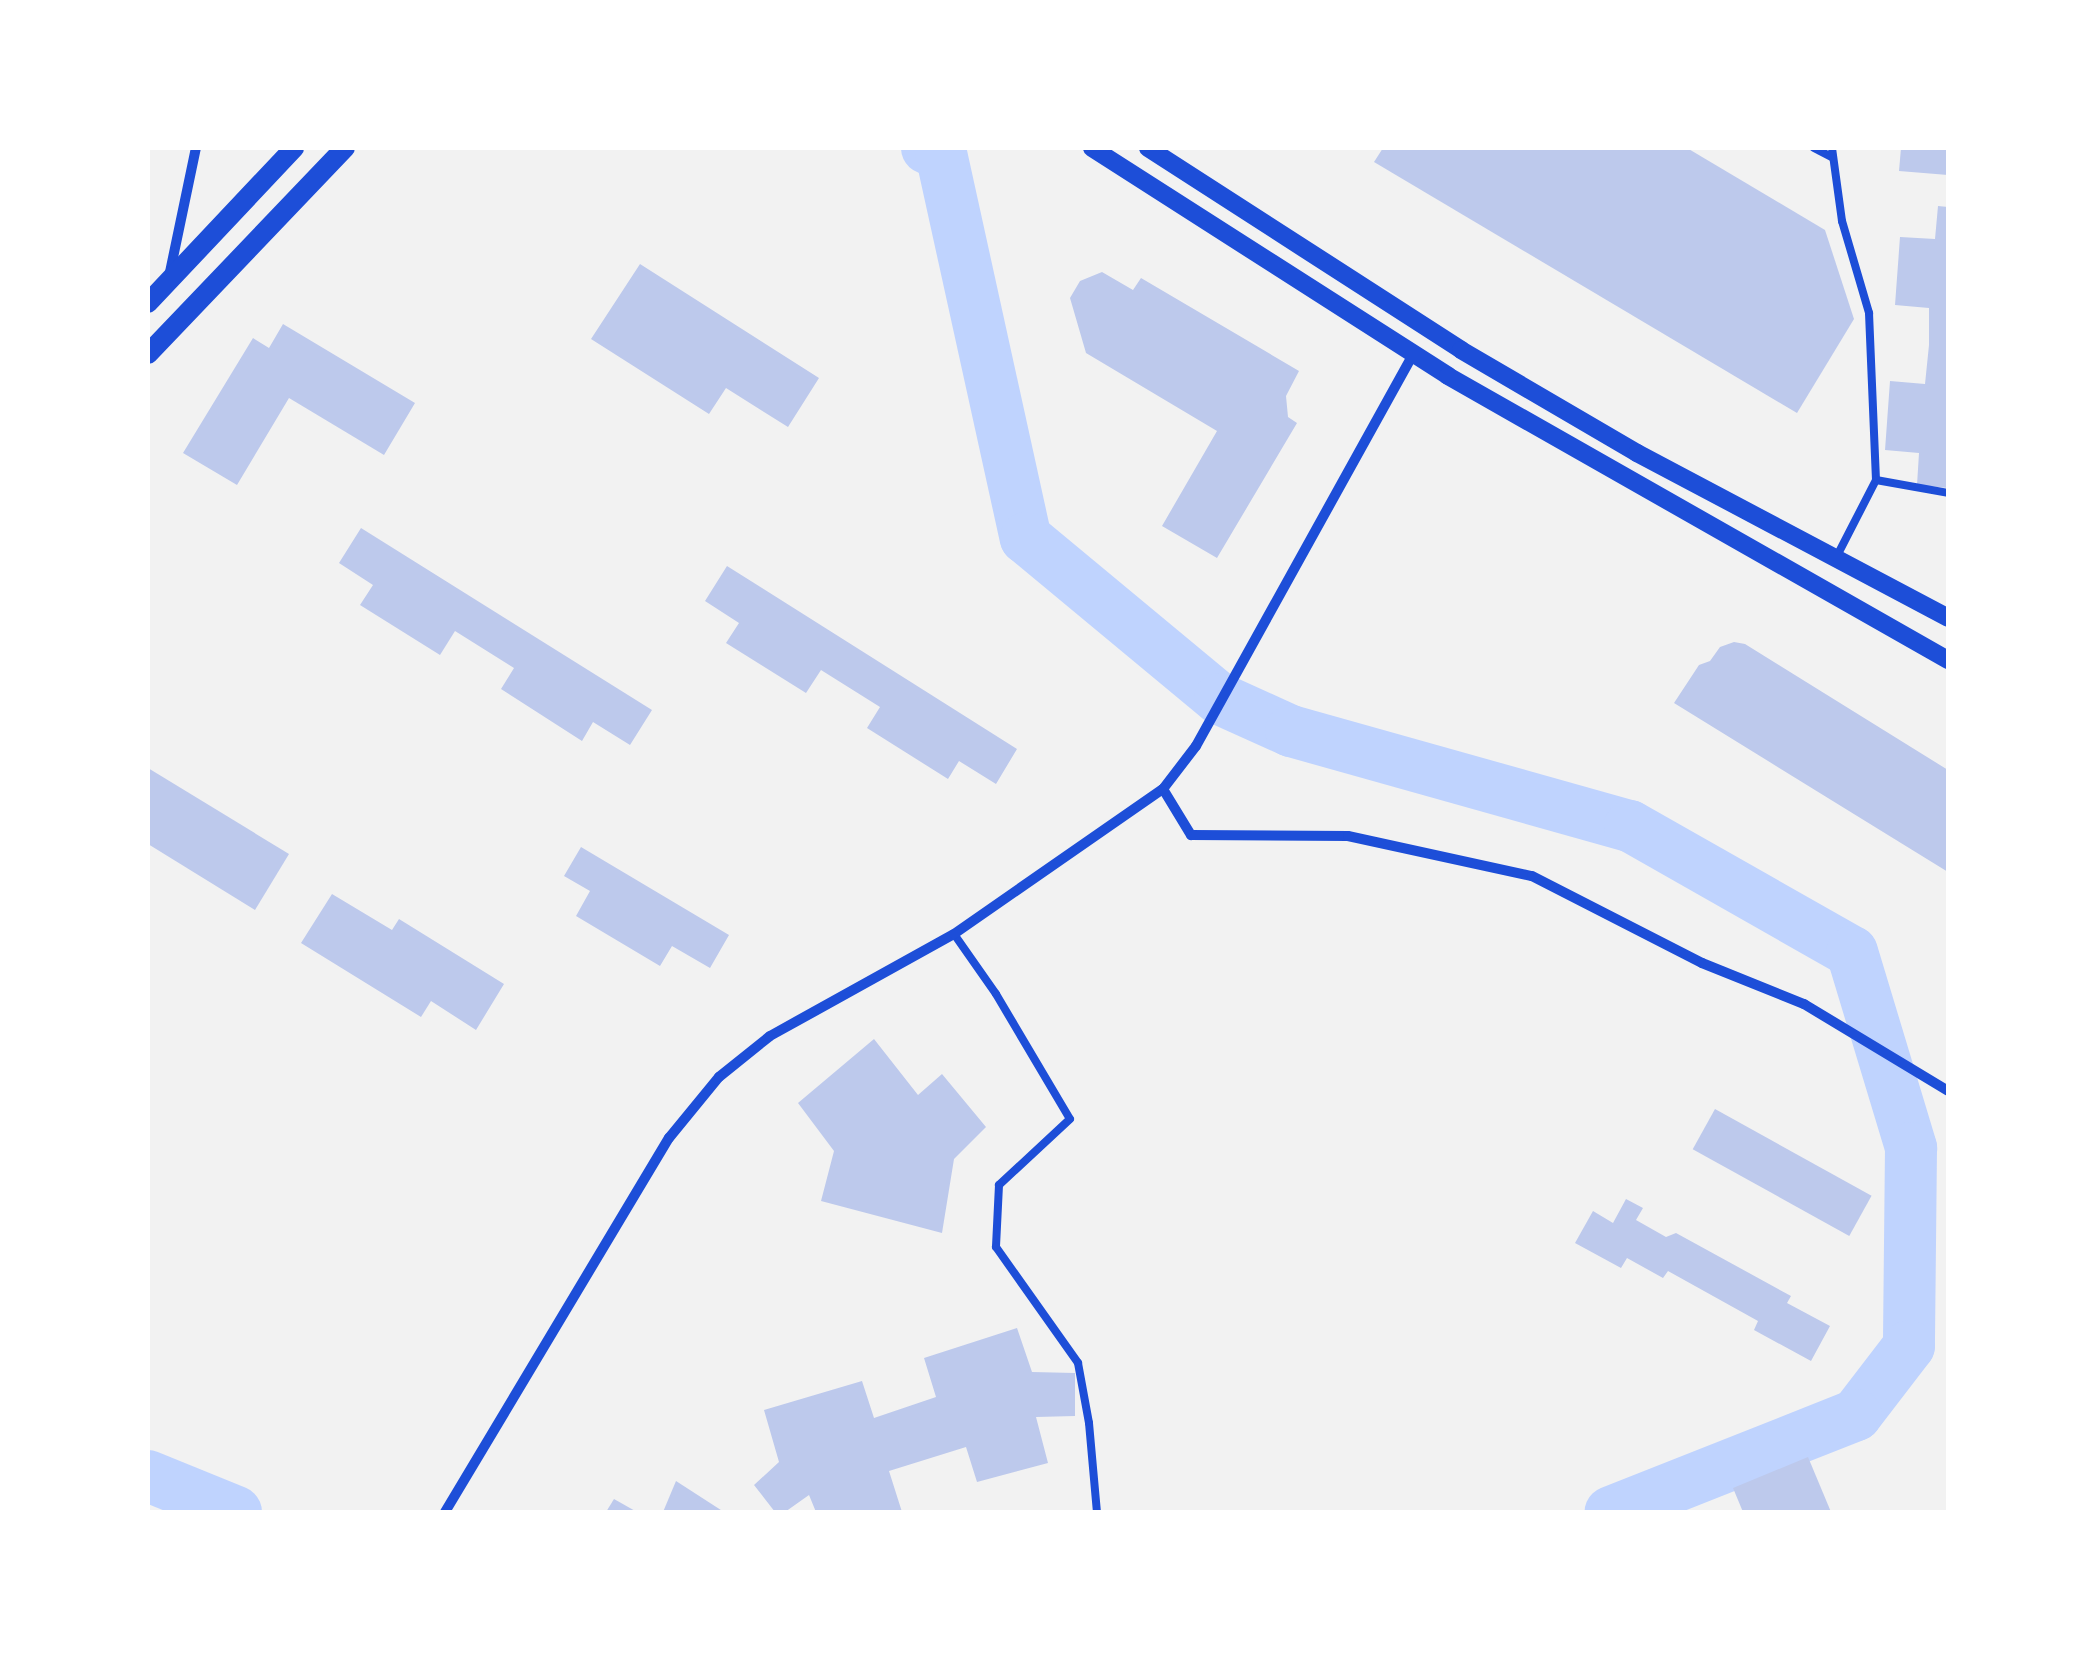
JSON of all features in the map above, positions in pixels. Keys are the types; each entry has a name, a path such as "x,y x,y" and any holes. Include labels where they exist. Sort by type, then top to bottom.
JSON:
{"main road":[{"path":"148,303 294,148"},
{"path":"148,354 345,148"}],"street":[{"path":"168,283 196,148"},
{"path":"1092,148 1413,355 1634,485 1948,660"},
{"path":"1148,148 1461,350 1637,452 1948,618"},
{"path":"445,1512 669,1138 719,1076 770,1036 954,934 1163,789 1196,746 1413,355"},
{"path":"1163,789 1191,835 1348,836 1532,876 1702,963 1804,1004 1948,1091"}],"lane":[{"path":"1814,148 1832,152 1842,222 1869,313 1876,480 1838,556"},
{"path":"1876,480 1948,493"},
{"path":"954,934 996,994 1070,1119 1000,1186 996,1248 1078,1363 1089,1423 1097,1512"}],"building":[{"path":"1383,148 1687,148 1825,230 1854,319 1797,413 1374,162"},
{"path":"1901,148 1948,148 1948,175 1899,171"},
{"path":"1938,206 1948,207 1948,488 1917,485 1919,453 1885,450 1890,381 1925,384 1929,345 1929,308 1895,305 1900,237 1935,239"},
{"path":"640,264 819,378 788,427 726,388 709,414 591,339"},
{"path":"1102,272 1133,290 1141,278 1299,371 1286,396 1288,417 1297,423 1217,558 1162,526 1217,431 1086,353 1070,298 1080,281"},
{"path":"283,324 415,403 384,455 289,398 237,485 183,453 253,338 269,348"},
{"path":"361,528 652,710 630,745 593,722 582,741 501,689 514,668 455,631 440,655 360,605 373,585 339,563"},
{"path":"727,566 1017,749 996,784 959,761 948,779 867,728 880,707 821,670 806,693 726,643 739,623 705,601"},
{"path":"1734,642 1745,644 1948,770 1948,872 1674,703 1699,665 1710,661 1720,647"},
{"path":"148,768 289,854 255,910 148,844"},
{"path":"581,847 729,935 710,968 672,946 660,966 576,916 590,891 564,876"},
{"path":"332,894 392,930 399,919 504,984 476,1030 431,1001 421,1017 301,943"},
{"path":"874,1039 918,1095 942,1074 986,1127 954,1159 942,1233 821,1201 834,1151 798,1103"},
{"path":"1715,1109 1872,1196 1849,1236 1693,1149"},
{"path":"1626,1199 1643,1208 1636,1220 1666,1237 1676,1233 1791,1296 1787,1303 1830,1326 1811,1361 1754,1330 1758,1321 1668,1271 1663,1278 1627,1258 1621,1268 1575,1243 1593,1211 1613,1223"},
{"path":"1017,1328 1032,1372 1075,1373 1075,1416 1036,1417 1048,1463 977,1482 966,1447 889,1471 902,1512 816,1512 809,1495 785,1512 775,1512 754,1485 779,1462 764,1410 862,1381 874,1418 936,1397 924,1358"},
{"path":"1808,1457 1831,1512 1743,1512 1733,1488"},
{"path":"676,1481 724,1512 663,1512"},
{"path":"614,1499 637,1512 606,1512"}],"waterway":[{"path":"927,148 941,153 1026,538 1220,699 1291,731 1630,826 1852,952 1911,1148 1909,1346 1856,1415 1611,1512"},
{"path":"148,1476 236,1512"}]}
